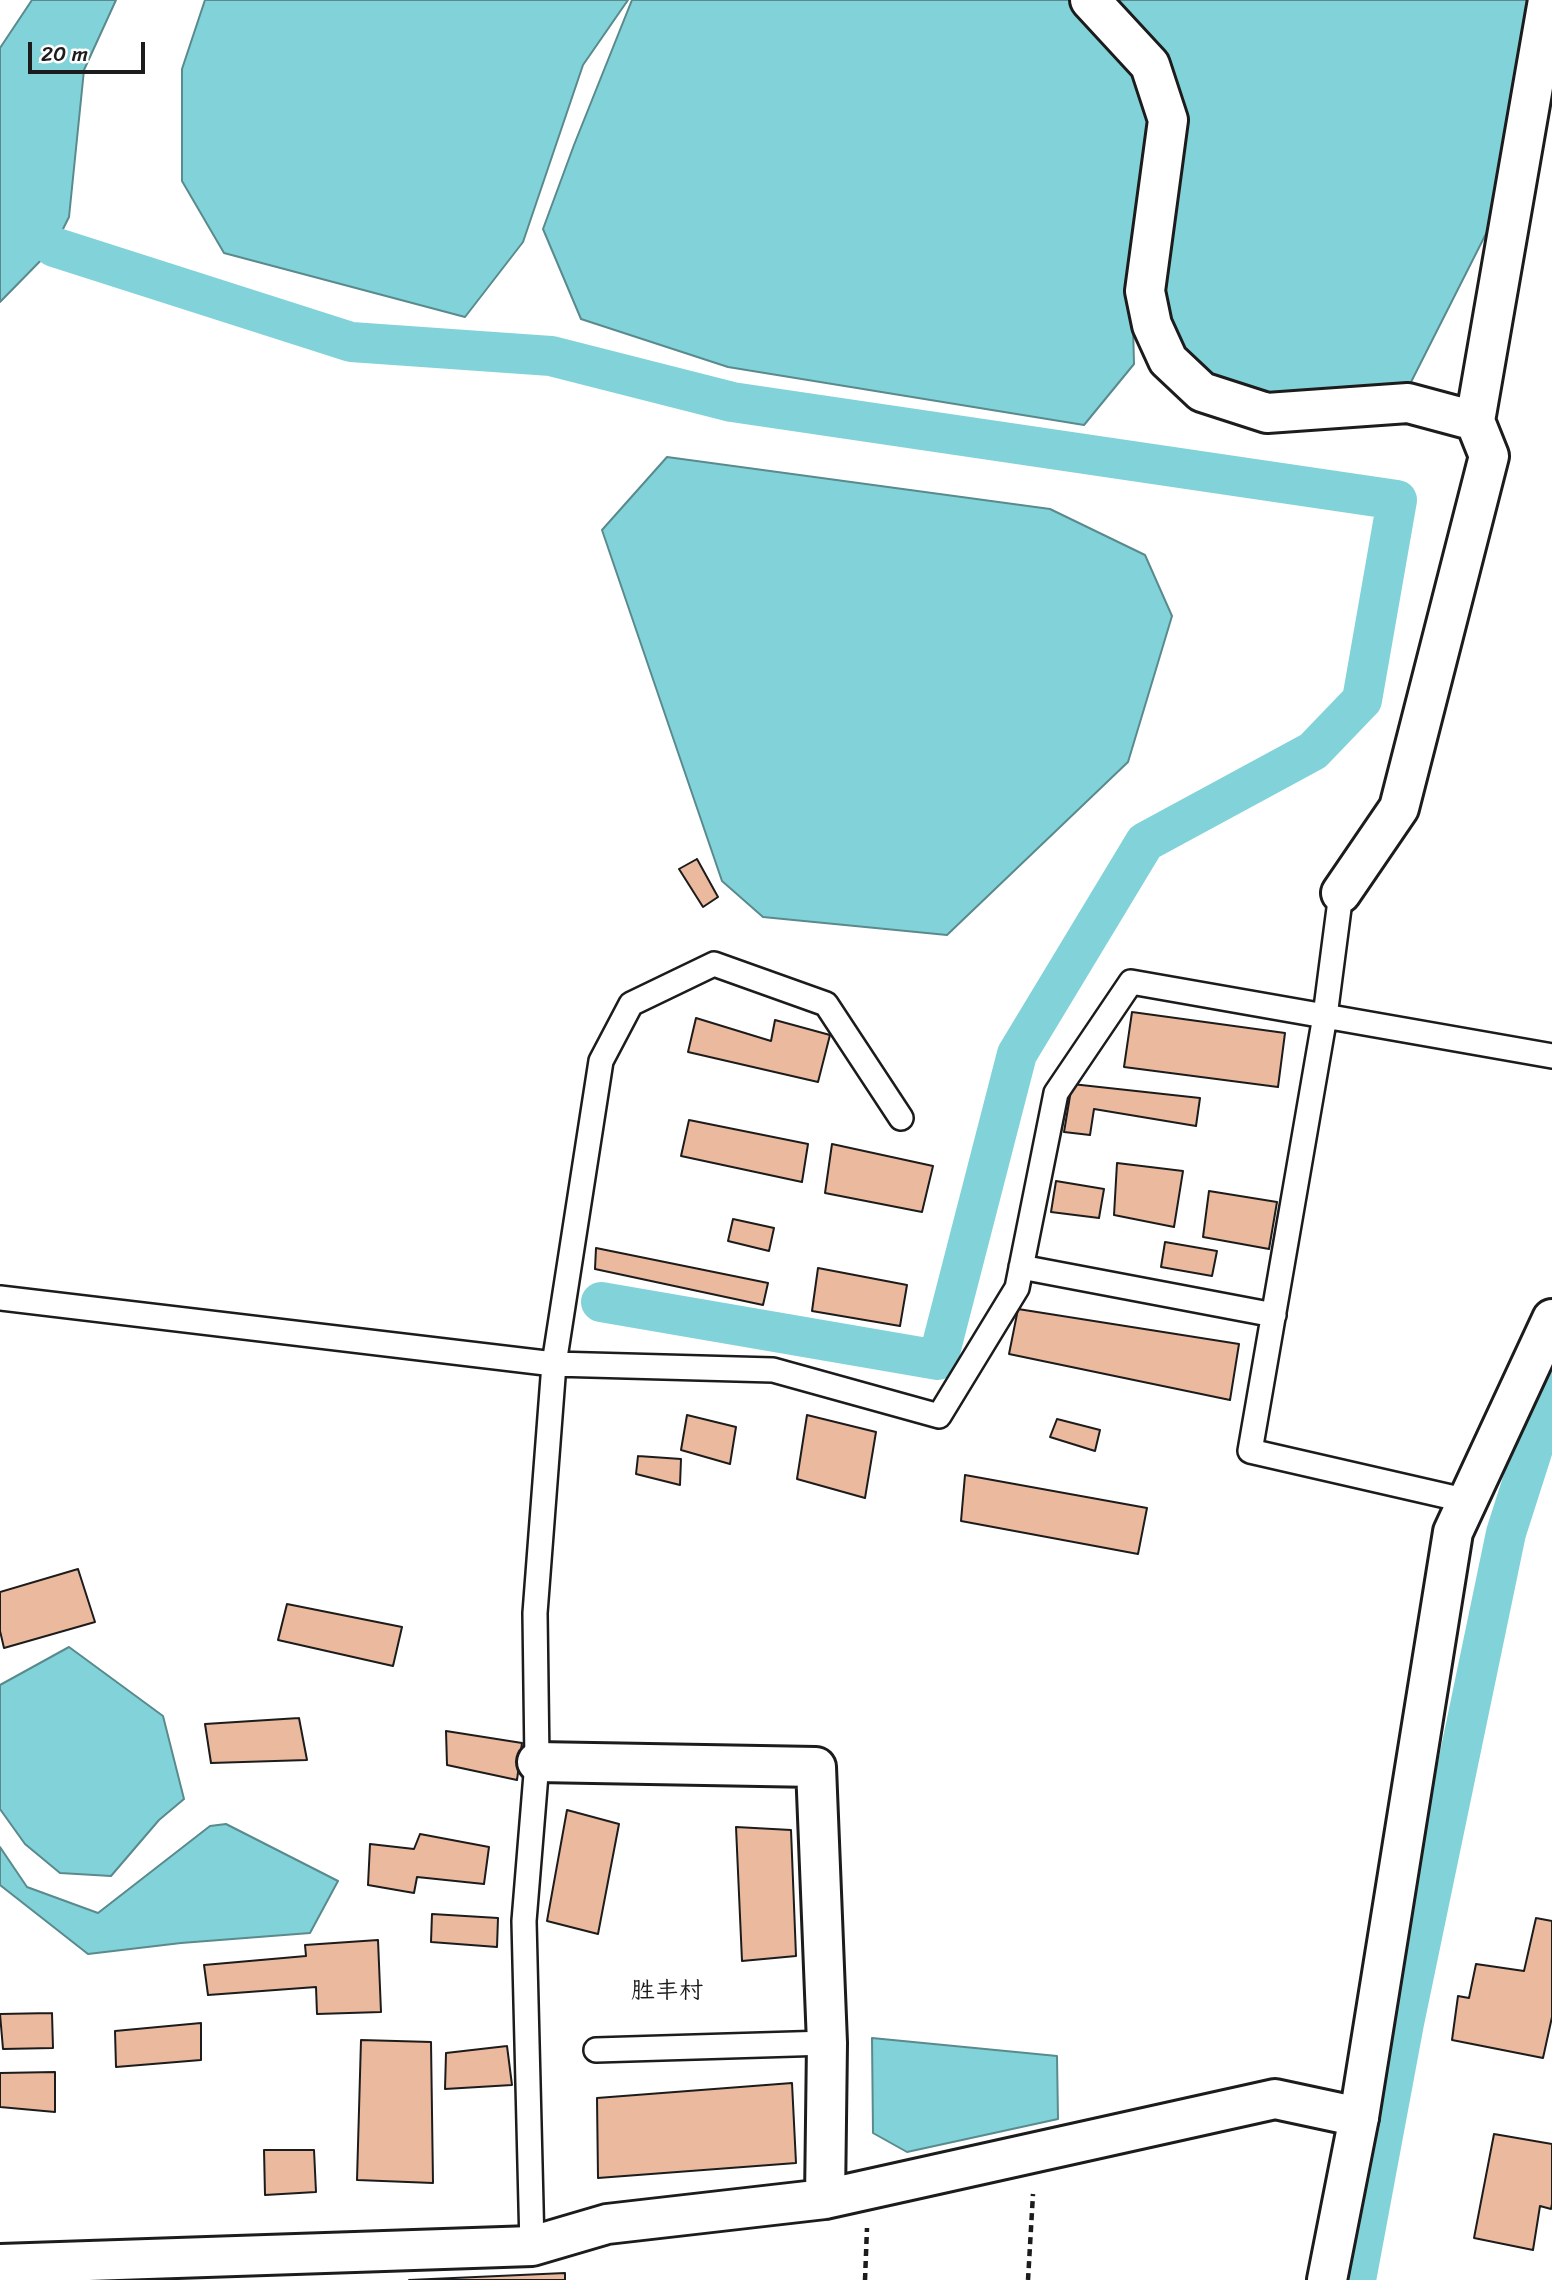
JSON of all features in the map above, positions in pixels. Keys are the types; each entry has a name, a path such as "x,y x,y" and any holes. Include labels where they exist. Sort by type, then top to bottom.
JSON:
{"street":[{"path":"1090,0 1150,65 1168,120 1145,291 1152,325 1168,360 1202,392 1267,413 1408,403 1475,421"},
{"path":"1341,893 1399,807 1489,456 1475,421 1546,52 1548,0"},
{"path":"1327,2280 1359,2117 1454,1532 1552,1319"},
{"path":"537,1762 816,1767 827,2043 825,2199"},
{"path":"0,2264 532,2246 607,2224 825,2199 1275,2099 1359,2117"}],"lane":[{"path":"1341,893 1325,1016 1250,1451 1468,1501"},
{"path":"532,2246 524,1920 537,1762 535,1613 554,1364 601,1062 631,1004 714,964 826,1004 901,1118"},
{"path":"0,1298 554,1364 773,1370 939,1416 1017,1288 1056,1093 1131,982 1552,1056"},
{"path":"1021,1267 1273,1315"},
{"path":"596,2050 827,2043"}],"path":[{"path":"1028,2280 1036,2152"},
{"path":"865,2280 869,2190"}],"water":[{"path":"32,0 116,0 84,70 69,217 54,247 0,302 0,48"},
{"path":"205,0 628,0 583,65 523,242 465,317 224,253 182,181 182,69"},
{"path":"632,0 1077,0 1154,90 1132,287 1134,364 1084,425 728,367 581,319 543,229"},
{"path":"1108,0 1536,0 1500,206 1406,392 1253,407 1172,345 1154,294 1179,122"},
{"path":"667,457 1050,509 1145,555 1172,616 1128,762 947,935 763,917 722,881 602,530"},
{"path":"69,1647 163,1716 184,1799 159,1820 111,1876 60,1873 25,1844 0,1809 0,1685"},
{"path":"226,1824 338,1881 310,1933 181,1943 88,1954 0,1885 0,1847 27,1887 98,1913 210,1826"},
{"path":"872,2038 1057,2056 1058,2119 907,2152 873,2133"}],"building":[{"path":"697,859 718,897 703,907 679,869"},
{"path":"1132,1012 1285,1033 1278,1087 1124,1067"},
{"path":"696,1018 771,1041 775,1020 830,1035 818,1082 688,1052"},
{"path":"1072,1084 1200,1098 1196,1126 1094,1109 1090,1135 1064,1132"},
{"path":"689,1120 808,1144 802,1182 681,1156"},
{"path":"832,1144 933,1166 922,1212 825,1193"},
{"path":"1117,1163 1183,1171 1174,1227 1114,1215"},
{"path":"1056,1181 1104,1189 1099,1218 1051,1212"},
{"path":"1209,1191 1277,1202 1269,1249 1203,1237"},
{"path":"733,1219 774,1228 769,1251 728,1241"},
{"path":"1165,1242 1217,1251 1212,1276 1161,1267"},
{"path":"596,1248 768,1283 763,1305 595,1269"},
{"path":"818,1268 907,1285 900,1326 812,1311"},
{"path":"1018,1309 1239,1344 1230,1400 1009,1354"},
{"path":"687,1415 736,1427 730,1464 681,1450"},
{"path":"807,1415 876,1432 865,1498 797,1479"},
{"path":"1057,1419 1100,1430 1095,1451 1050,1437"},
{"path":"638,1456 681,1459 680,1485 636,1474"},
{"path":"965,1475 1147,1508 1138,1554 961,1521"},
{"path":"78,1569 95,1622 4,1648 0,1631 0,1592"},
{"path":"287,1604 402,1627 393,1666 278,1640"},
{"path":"299,1718 307,1760 211,1763 205,1724"},
{"path":"446,1731 522,1743 517,1780 447,1765"},
{"path":"567,1810 619,1824 598,1934 547,1921"},
{"path":"736,1827 791,1830 796,1956 742,1961"},
{"path":"420,1834 489,1847 484,1884 417,1877 414,1893 368,1885 370,1844 414,1849"},
{"path":"432,1914 498,1918 497,1947 431,1942"},
{"path":"1536,1918 1552,1921 1552,2017 1543,2058 1452,2040 1458,1996 1469,1998 1476,1964 1524,1971"},
{"path":"378,1940 381,2012 317,2014 316,1987 208,1995 204,1965 306,1956 305,1945"},
{"path":"52,2013 53,2048 3,2049 0,2014"},
{"path":"201,2023 201,2060 116,2067 115,2031"},
{"path":"361,2040 431,2042 433,2183 357,2180"},
{"path":"507,2046 512,2085 445,2089 446,2053"},
{"path":"55,2072 55,2112 0,2107 0,2073"},
{"path":"792,2083 796,2163 598,2178 597,2098"},
{"path":"1494,2134 1552,2144 1552,2204 1551,2209 1540,2206 1533,2250 1474,2238"},
{"path":"264,2150 314,2150 316,2192 265,2195"},
{"path":"565,2273 565,2280 409,2280"}],"waterway":[{"path":"54,247 351,342 551,356 732,402 1397,500 1362,700 1313,751 1145,842 1017,1054 938,1360 601,1302"},
{"path":"1356,2280 1404,2023 1506,1533 1552,1389"}],"district":[{"name":"胜丰村","path":"667,1992"}]}
